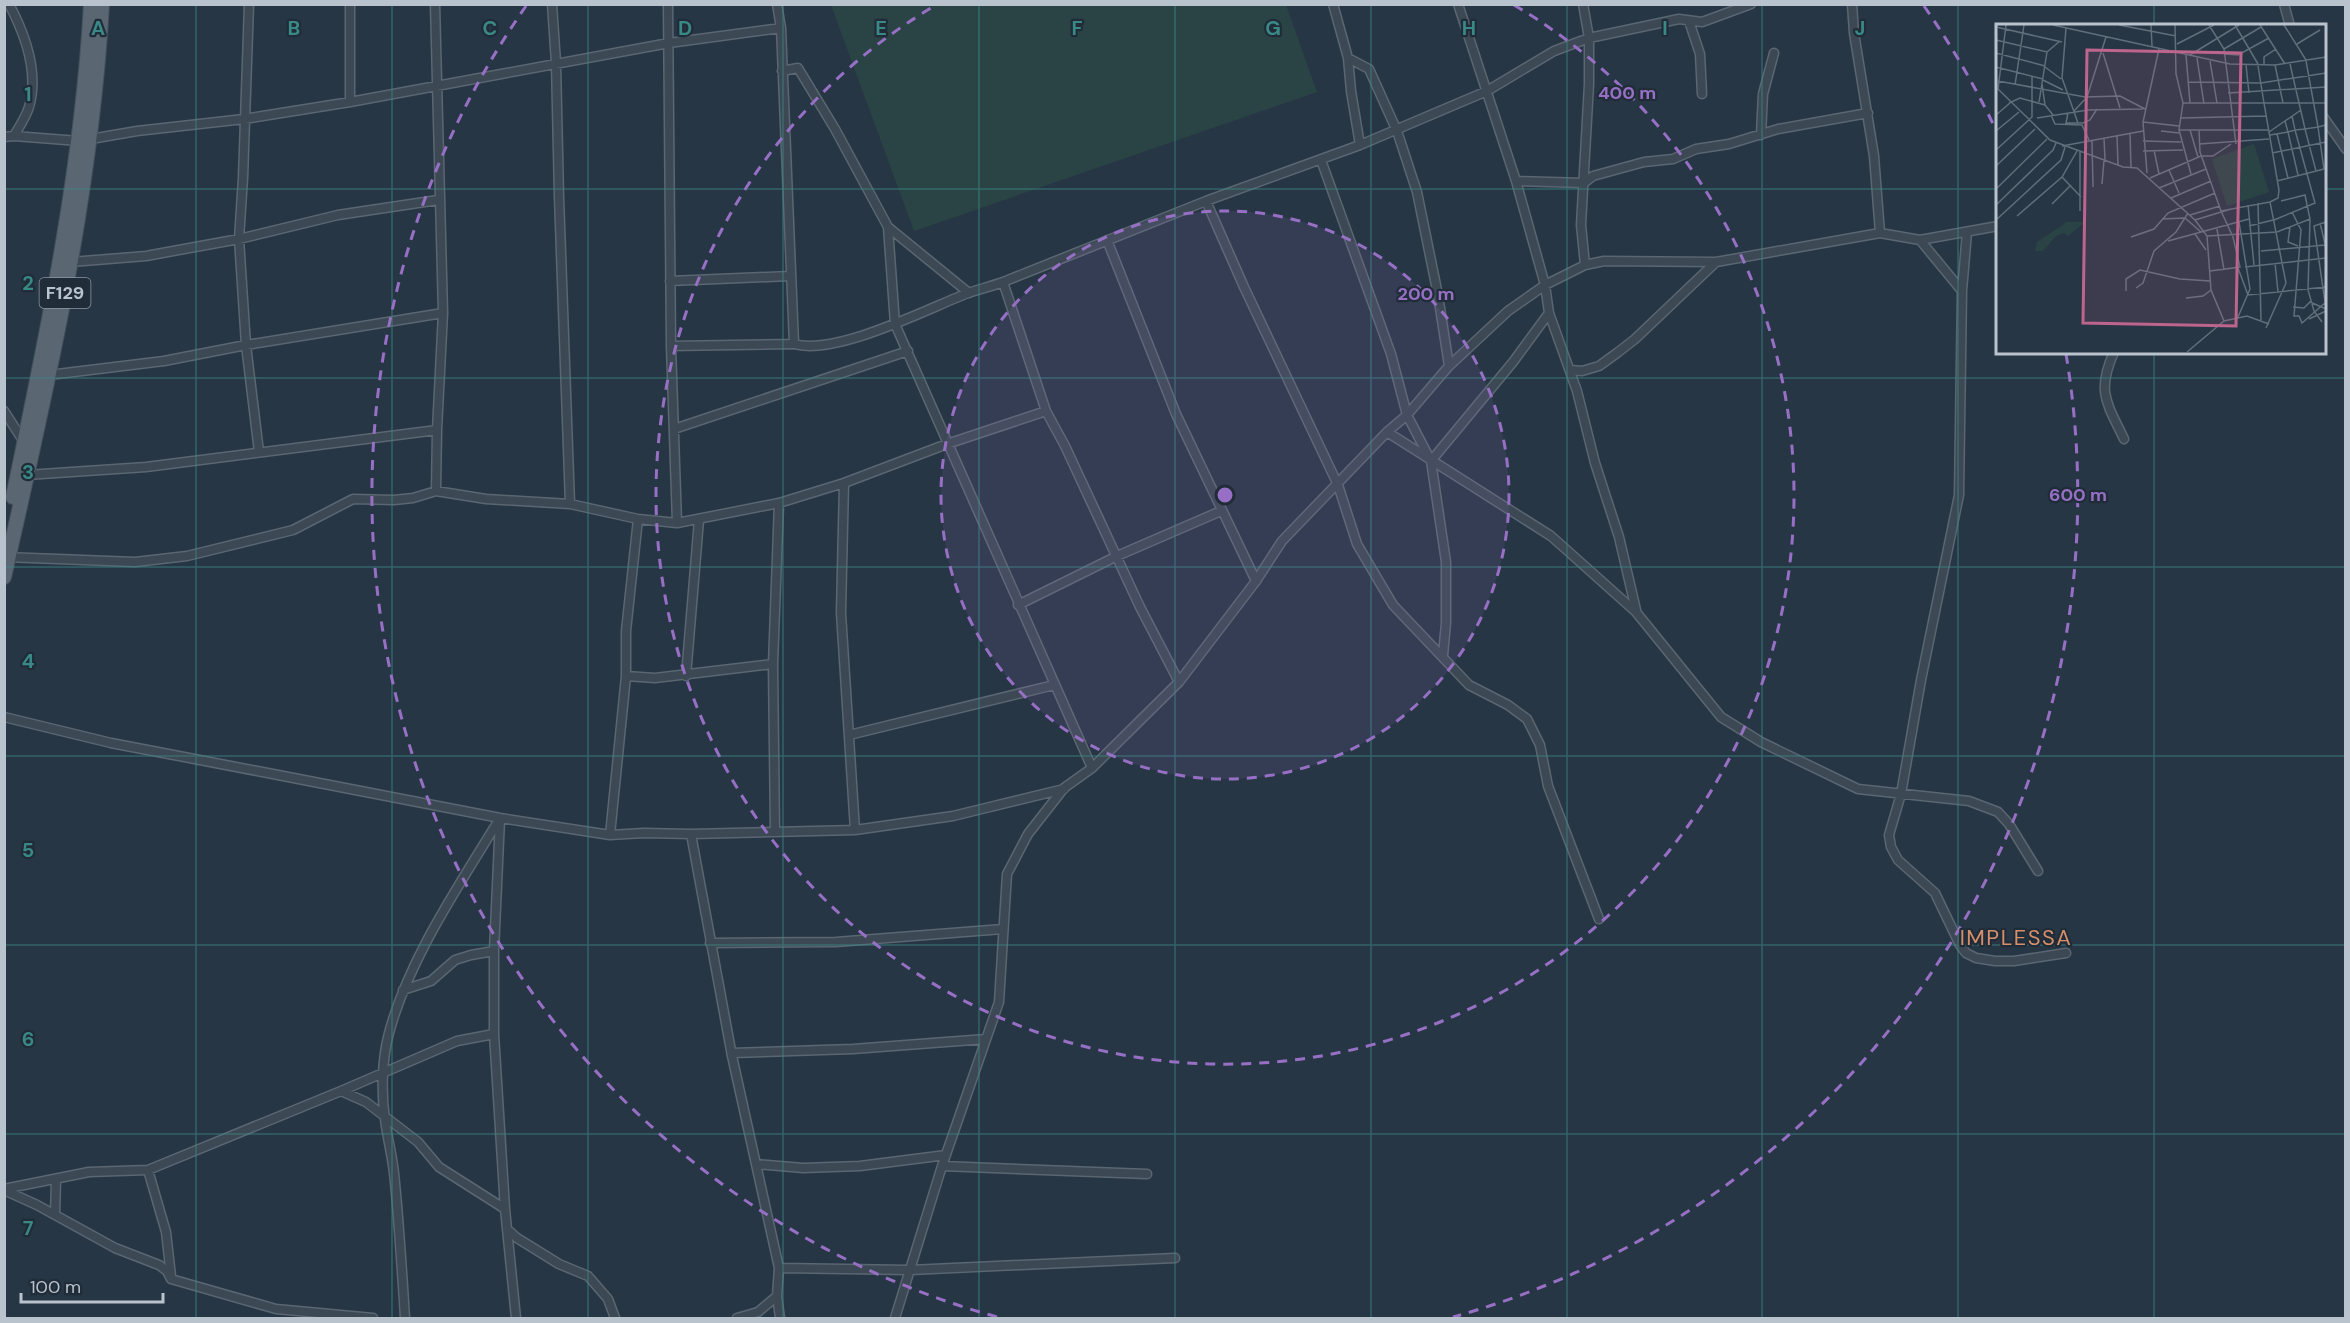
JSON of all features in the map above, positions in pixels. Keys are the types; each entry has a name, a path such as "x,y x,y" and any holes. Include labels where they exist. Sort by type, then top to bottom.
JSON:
{"main road":[{"name":"F129","path":"4,534 85,140 91,4"},
{"name":"F129","path":"4,577 49,375 71,262 102,4"}],"street":[{"path":"9,4 20,25 32,67 32,77 29,108 9,137"},
{"path":"249,4 239,239 246,345 259,452"},
{"path":"350,4 350,102"},
{"path":"435,4 438,200 443,314 436,430 436,491"},
{"path":"552,4 556,63 570,504"},
{"path":"668,4 671,346 677,523"},
{"path":"777,4 781,28 794,344"},
{"path":"1333,4 1348,58 1360,145"},
{"path":"1458,4 1516,181 1545,285 1549,313 1571,370 1595,463 1619,537 1636,612"},
{"path":"1582,4 1589,38 1588,131 1581,225 1585,265"},
{"path":"671,346 794,344 805,347 820,346 895,324 1206,201 1396,131 1487,92 1554,51 1589,38 1679,20 1702,22 1751,4"},
{"path":"1852,4 1854,33 1868,113 1877,185 1880,233"},
{"path":"2284,4 2289,24"},
{"path":"1689,21 1700,54 1702,94"},
{"path":"9,137 85,140 137,130 244,119 350,102 669,43 781,28"},
{"path":"1761,135 1763,94 1774,53"},
{"path":"1348,58 1369,69 1396,131 1417,192 1438,295 1449,366"},
{"path":"782,70 798,68 835,129 888,227 969,293"},
{"path":"1516,181 1584,183 1593,176 1635,164 1673,159 1696,149 1729,144 1806,124 1868,113"},
{"path":"2326,119 2346,148"},
{"path":"1321,160 1391,354 1407,415 1431,461 1446,562 1446,623 1443,655"},
{"path":"71,262 146,256 239,239 338,215 438,200"},
{"path":"1206,201 1338,485 1357,544 1393,605 1443,655 1469,685 1508,705 1527,719 1540,745 1548,786 1599,919"},
{"path":"895,1318 942,1166 999,1002 1007,874 1029,834 1064,789 1092,768 1179,682 1256,581 1282,541 1387,432 1407,415 1449,366 1508,311 1545,285 1585,265 1604,261 1716,262 1880,233 1920,240 1996,226"},
{"path":"888,227 895,324 1092,768"},
{"path":"1967,232 1962,291 1959,495 1921,680 1902,794 1889,835 1891,847 1898,861 1935,893 1959,945 1966,953 1976,958 1995,961 2014,961 2066,953"},
{"path":"1107,240 1176,414 1256,581"},
{"path":"1920,240 1962,291"},
{"path":"1571,370 1582,371 1599,366 1617,353 1635,339 1716,262"},
{"path":"670,281 790,276"},
{"path":"1003,282 1046,411 1179,682"},
{"path":"1431,461 1491,389 1549,313"},
{"path":"49,375 164,361 246,345 443,314"},
{"path":"674,429 908,351"},
{"path":"2113,354 2107,367 2103,386 2108,405 2124,439"},
{"path":"4,411 24,442"},
{"path":"7,557 135,562 187,556 293,530 353,499 394,500 413,498 436,491 486,499 570,504 638,519 677,523 699,520 779,503 844,483 947,444 1046,411"},
{"path":"27,474 146,467 436,430"},
{"path":"1387,432 1551,536 1636,612 1721,717 1761,742 1858,789 1969,801 1998,812 2009,824 2037,871"},
{"path":"844,483 841,613 855,830"},
{"path":"775,832 773,664 779,503"},
{"path":"1018,605 1117,556 1221,511"},
{"path":"610,835 626,676 626,631 638,519"},
{"path":"686,676 699,520"},
{"path":"626,676 656,678 686,676 773,664"},
{"path":"849,735 1054,685"},
{"path":"4,717 111,743 500,818 610,835 644,832 691,834 855,830 953,816 1064,789"},
{"path":"500,818 494,951 494,1034 505,1209 516,1318"},
{"path":"405,1318 392,1151 384,1117 384,1073 389,1034 403,990 448,904 500,818"},
{"path":"691,834 732,1053 779,1268 777,1296 780,1318"},
{"path":"710,943 836,942 1003,929"},
{"path":"403,990 431,981 455,960 471,954 494,951"},
{"path":"4,1190 25,1183 57,1180 89,1172 148,1170 457,1041 494,1034"},
{"path":"732,1053 853,1049 986,1039"},
{"path":"341,1091 366,1102 418,1142 438,1167 505,1209"},
{"path":"756,1164 803,1168 849,1166 946,1155"},
{"path":"942,1166 1147,1174"},
{"path":"148,1170 165,1232 171,1279"},
{"path":"55,1215 57,1180"},
{"path":"4,1190 115,1248 159,1265 167,1270 171,1279"},
{"path":"507,1229 517,1238 559,1264 588,1276 608,1299 615,1318"},
{"path":"779,1268 910,1270 1175,1258"},
{"path":"171,1279 276,1309 373,1318"},
{"path":"737,1318 758,1312 777,1296"}],"green space":[{"path":"831,5 1286,5 1317,92 914,231"}],"district":[{"name":"IMPLESSA","path":"2016,937"}]}
